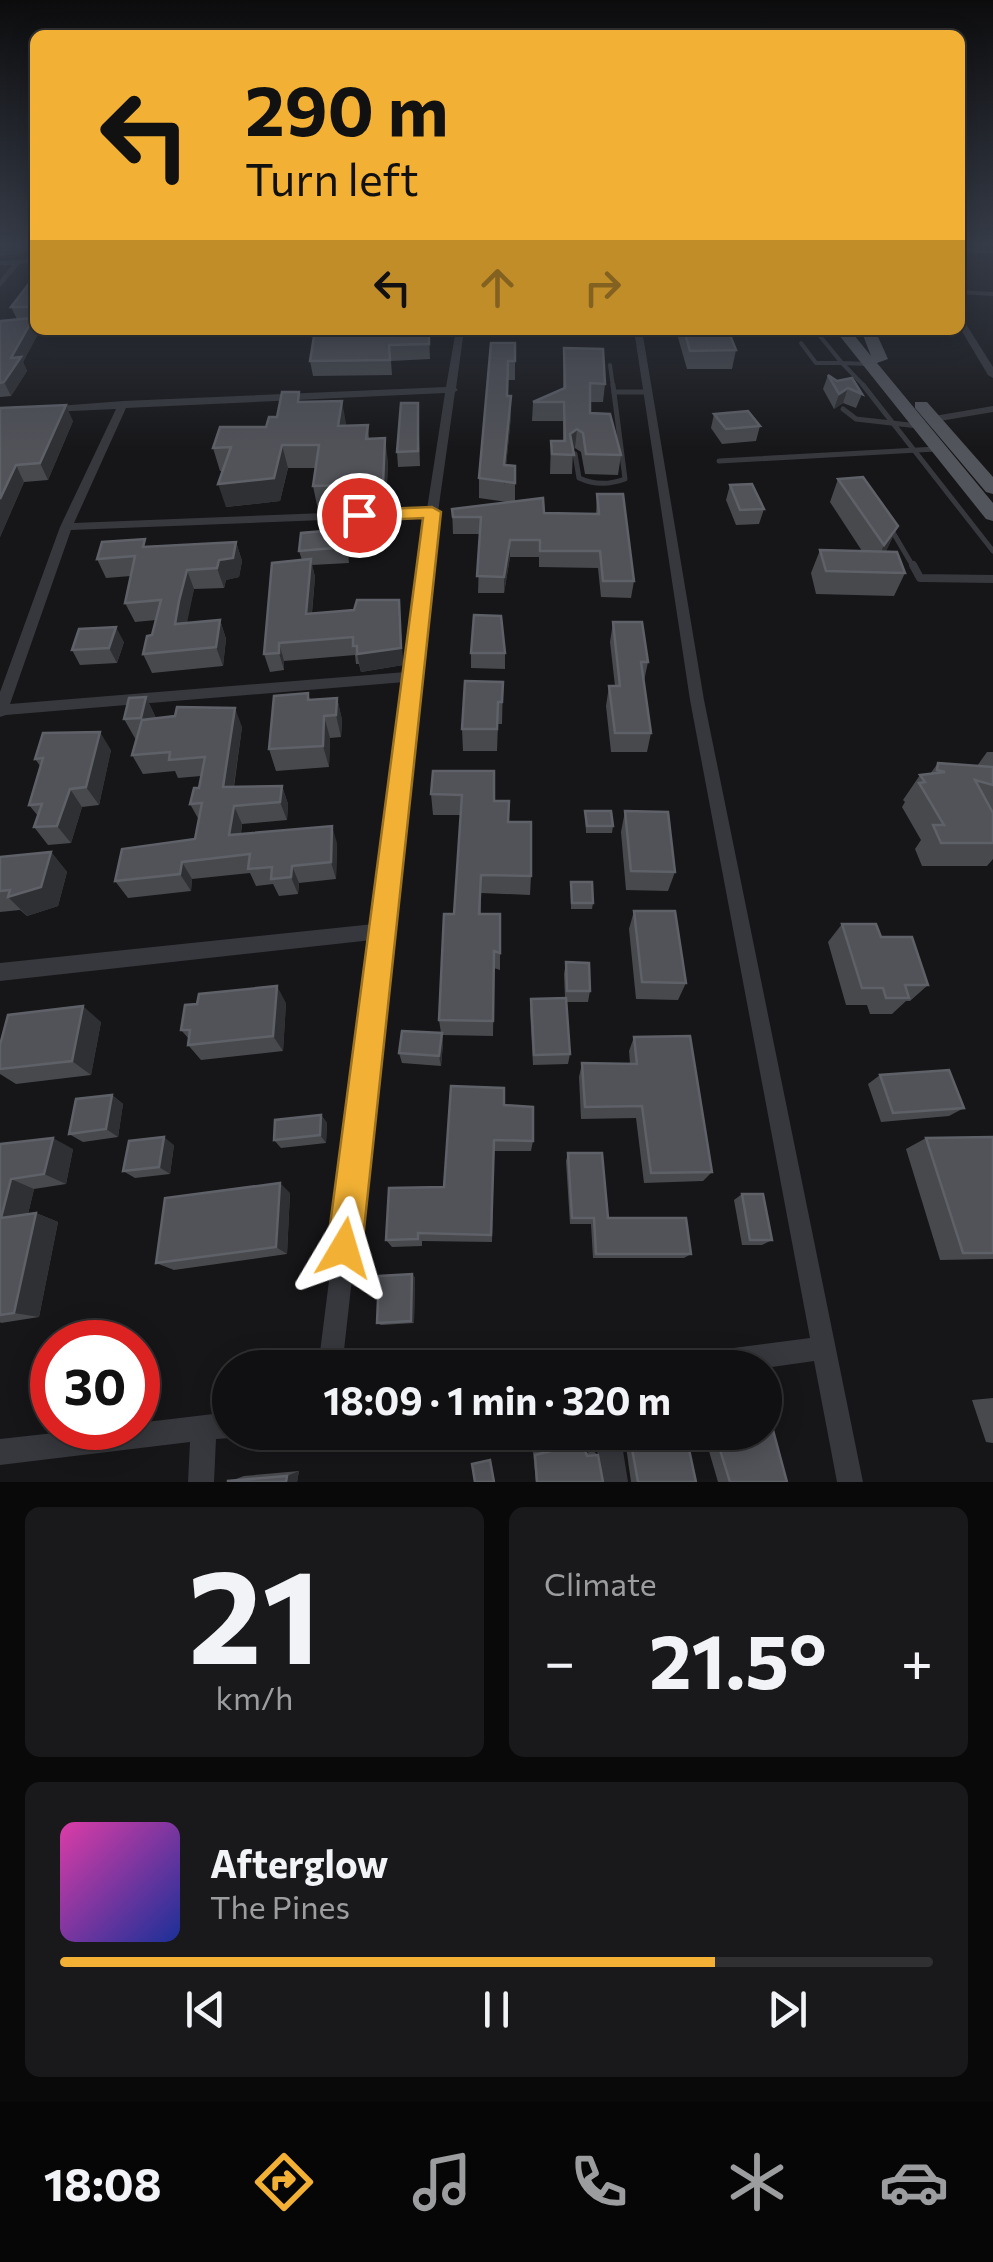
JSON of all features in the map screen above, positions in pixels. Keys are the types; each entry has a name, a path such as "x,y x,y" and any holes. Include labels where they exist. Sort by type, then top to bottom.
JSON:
{"main road":[{"path":"834,335 874,362"},
{"path":"847,335 926,423 936,450 993,516"},
{"path":"860,335 880,379 993,488"},
{"path":"869,335 874,362"}],"street":[{"path":"965,331 993,375"},
{"path":"332,1350 416,676 432,512 459,335"},
{"path":"639,335 697,700 850,1482"},
{"path":"973,346 993,347"},
{"path":"35,410 453,390"},
{"path":"122,404 66,527 0,711 416,676"},
{"path":"926,423 993,408"},
{"path":"66,527 432,512"},
{"path":"0,972 382,932"},
{"path":"782,1354 824,1348"},
{"path":"0,1452 212,1428"},
{"path":"201,1482 212,1444"},
{"path":"609,1450 614,1482"}],"lane":[{"path":"819,335 993,551"},
{"path":"801,343 816,363 874,362"},
{"path":"575,454 579,478 587,483 614,484 625,479 610,365"},
{"path":"846,383 880,379"},
{"path":"614,392 648,392"},
{"path":"844,408 856,419 926,423"},
{"path":"720,461 936,450"},
{"path":"882,513 920,578 993,579"}],"building":[{"path":"30,318 11,358 21,357 0,383 0,322"},
{"path":"314,335 429,335 429,344 389,345 390,360 310,361"},
{"path":"685,335 730,335 736,350 690,351"},
{"path":"491,343 515,343 515,361 508,361 507,396 511,396 504,465 515,466 515,483 479,478"},
{"path":"564,348 603,349 605,384 590,383 590,413 610,414 621,455 586,454 583,433 577,429 570,434 574,455 552,454 551,441 565,441 564,402 533,402 565,388"},
{"path":"828,375 837,381 852,378 862,394 848,388 839,394"},
{"path":"282,392 299,392 298,402 342,401 338,426 368,425 366,439 385,438 383,484 313,486 319,445 282,445 274,478 218,484 231,447 213,448 220,427 266,427 269,417 277,417"},
{"path":"401,403 418,403 418,451 397,452"},
{"path":"66,405 40,463 16,465 0,499 0,408"},
{"path":"748,411 760,426 726,429 714,414"},
{"path":"863,477 898,526 884,545 838,479"},
{"path":"752,484 764,509 740,510 730,485"},
{"path":"597,494 623,494 634,581 603,581 600,551 540,551 540,540 510,540 504,577 477,576 481,517 453,517 452,509 543,498 544,513 599,514"},
{"path":"347,529 346,547 299,551 301,533"},
{"path":"145,539 143,547 236,542 233,558 219,560 217,568 187,570 179,601 175,624 220,620 216,647 143,654 161,600 125,603 135,556 97,559 102,542"},
{"path":"820,550 897,552 905,573 826,571"},
{"path":"311,559 306,614 354,610 357,600 399,600 401,648 357,654 353,637 279,643 279,653 264,654 272,563"},
{"path":"474,615 501,616 505,653 471,653"},
{"path":"613,622 642,622 648,662 641,662 651,733 615,733 609,686 620,686"},
{"path":"116,627 109,648 72,650 79,629"},
{"path":"465,681 503,682 497,729 462,729"},
{"path":"308,693 308,700 337,698 336,715 324,716 323,746 269,749 274,696"},
{"path":"146,697 141,718 124,719 129,698"},
{"path":"177,707 235,708 223,787 282,786 280,802 234,806 229,835 332,826 331,862 292,866 291,877 271,879 272,867 248,869 250,854 182,862 180,874 115,881 122,849 195,839 202,803 190,804 194,788 199,788 205,757 169,760 170,752 132,755 142,720 175,716"},
{"path":"100,732 86,787 70,789 57,826 34,827 42,804 29,805 43,758 35,759 43,733"},
{"path":"938,763 993,767 993,785 975,780 993,813 993,843 941,843 933,825 944,825 919,783 925,782 920,775 945,772 937,770"},
{"path":"433,771 494,771 494,801 509,801 508,822 531,822 531,876 481,875 479,914 500,914 500,953 494,951 493,1021 439,1020 444,914 454,914 462,795 431,794"},
{"path":"585,811 611,811 613,826 587,826"},
{"path":"625,811 668,812 675,872 631,871"},
{"path":"51,852 41,887 8,897 10,890 0,891 0,857"},
{"path":"571,882 592,882 593,903 572,903"},
{"path":"634,911 675,911 686,983 642,982"},
{"path":"842,924 876,924 881,937 912,937 928,985 905,985 909,998 886,998 883,988 862,988"},
{"path":"566,962 589,963 590,991 567,991"},
{"path":"277,986 273,1036 188,1045 190,1030 181,1030 185,1005 197,1004 199,994"},
{"path":"566,998 570,1054 534,1055 531,999"},
{"path":"83,1006 72,1061 0,1069 0,1045 8,1015"},
{"path":"402,1031 442,1033 439,1056 399,1053"},
{"path":"690,1036 712,1172 651,1173 642,1106 585,1107 582,1063 637,1064 634,1037"},
{"path":"949,1070 964,1108 893,1113 880,1075"},
{"path":"451,1086 504,1088 504,1105 533,1107 533,1141 494,1140 491,1235 418,1233 418,1239 386,1240 389,1188 444,1187"},
{"path":"112,1095 106,1129 69,1134 76,1099"},
{"path":"321,1115 320,1135 274,1140 275,1120"},
{"path":"164,1137 159,1167 123,1171 129,1141"},
{"path":"993,1137 993,1253 963,1253 926,1138"},
{"path":"53,1138 44,1174 11,1179 1,1218 36,1213 14,1313 0,1315 0,1144"},
{"path":"568,1153 602,1153 608,1218 686,1218 691,1254 596,1254 594,1218 572,1218"},
{"path":"280,1183 276,1247 156,1263 165,1198"},
{"path":"742,1194 763,1194 772,1240 750,1240"},
{"path":"412,1274 411,1321 377,1323 379,1276"},
{"path":"555,1450 585,1450 587,1456 598,1455 603,1482 537,1482 535,1455"},
{"path":"632,1450 689,1450 696,1482 638,1482"},
{"path":"720,1450 778,1450 787,1482 730,1482"},
{"path":"490,1460 494,1482 475,1482 472,1464"},
{"path":"287,1476 286,1482 228,1482 228,1481"}],"route":[{"path":"344,1248 416,676 432,512 359,515"}]}
